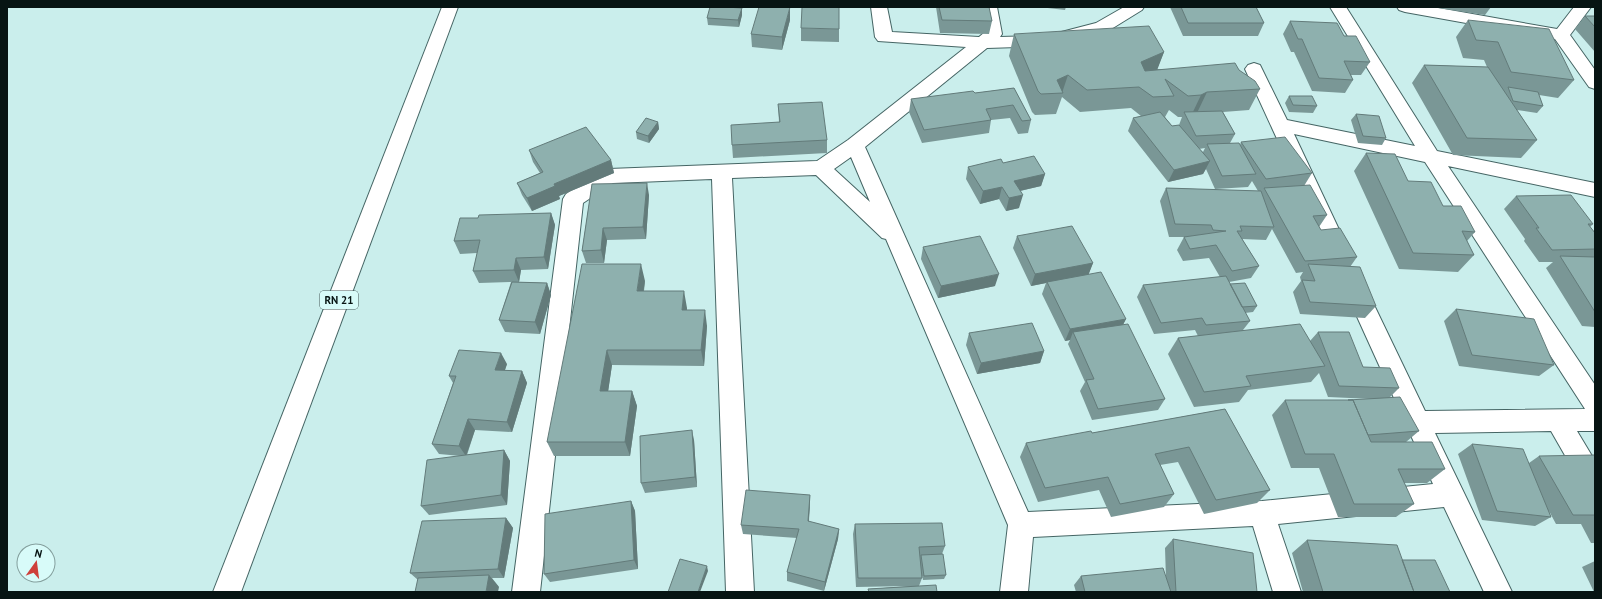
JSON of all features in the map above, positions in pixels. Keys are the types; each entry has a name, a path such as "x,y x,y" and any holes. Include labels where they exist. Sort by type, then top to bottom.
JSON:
{"street":[{"name":"RN 21","path":"227,592 450,7"},
{"path":"879,7 884,37 983,43 1046,41 1102,27 1136,7"},
{"path":"526,592 573,199 609,176 821,168 855,145 994,34 989,7"},
{"path":"1338,7 1431,156 1595,405"},
{"path":"1405,7 1561,36 1595,83"},
{"path":"1561,36 1583,7"},
{"path":"1254,69 1417,422 1498,592"},
{"path":"1280,125 1595,190"},
{"path":"855,145 1021,525 1014,592"},
{"path":"821,168 895,238"},
{"path":"722,171 740,592"},
{"path":"1557,420 1595,484"},
{"path":"1417,422 1595,420"},
{"path":"1021,525 1262,513 1451,494"},
{"path":"1262,513 1287,592"}],"building":[{"path":"710,7 742,8 738,20 707,18"},
{"path":"759,7 790,7 782,37 751,34"},
{"path":"802,7 839,7 839,29 801,28"},
{"path":"939,7 989,7 992,21 942,20"},
{"path":"1181,7 1256,7 1264,23 1188,23"},
{"path":"1585,16 1595,16 1595,27"},
{"path":"1468,20 1549,29 1574,80 1511,72 1498,42 1476,40"},
{"path":"1290,21 1337,23 1344,36 1356,36 1370,62 1344,61 1353,80 1319,78 1302,39 1298,39"},
{"path":"1149,26 1164,52 1141,62 1145,71 1235,63 1239,70 1255,81 1260,89 1207,92 1201,95 1188,96 1165,79 1174,96 1153,97 1139,87 1087,90 1068,75 1057,80 1063,93 1041,94 1038,91 1014,34"},
{"path":"1424,65 1488,67 1537,140 1467,138"},
{"path":"1508,87 1538,92 1543,106 1513,101"},
{"path":"1014,88 1031,120 1022,121 1013,105 986,109 991,120 924,130 911,99 973,91 975,93"},
{"path":"1289,96 1312,96 1317,106 1293,105"},
{"path":"822,102 827,140 732,145 731,125 780,122 778,104"},
{"path":"1222,111 1235,134 1196,136 1184,112"},
{"path":"1160,112 1172,126 1179,125 1210,161 1174,170 1133,118"},
{"path":"1356,114 1379,116 1386,138 1363,136"},
{"path":"646,118 658,122 648,136 636,132"},
{"path":"586,127 611,160 554,184 555,186 527,198 517,183 543,172 529,150"},
{"path":"1285,137 1312,173 1266,179 1241,142"},
{"path":"1239,143 1256,174 1222,176 1207,144"},
{"path":"1366,153 1395,154 1408,181 1431,182 1443,206 1461,206 1475,232 1462,231 1474,255 1413,253"},
{"path":"1034,156 1045,174 1014,181 1023,195 1009,198 1002,187 983,191 968,167 1001,159 1003,163"},
{"path":"647,183 643,227 603,228 601,250 582,251 592,184"},
{"path":"1310,185 1327,215 1313,216 1321,230 1340,228 1357,257 1305,261 1264,188"},
{"path":"1166,188 1261,191 1274,227 1240,226 1242,231 1237,231 1259,266 1232,271 1216,245 1190,249 1184,237 1226,231 1213,230 1211,225 1175,224"},
{"path":"1571,195 1593,224 1588,224 1595,233 1595,249 1552,250 1536,228 1539,228 1516,196"},
{"path":"551,213 544,257 516,258 514,270 473,271 480,240 454,241 460,218 478,218 479,215"},
{"path":"1072,226 1093,263 1035,274 1017,236"},
{"path":"980,236 999,274 941,286 923,247"},
{"path":"1560,256 1595,257 1595,312"},
{"path":"582,264 641,264 637,291 684,291 682,310 705,310 701,350 607,350 600,391 632,391 625,442 547,442"},
{"path":"1308,264 1360,267 1376,306 1310,302 1302,280 1315,281"},
{"path":"1101,272 1126,319 1070,329 1047,282"},
{"path":"1226,276 1250,321 1206,325 1202,318 1161,323 1143,285"},
{"path":"512,282 547,283 535,322 499,320"},
{"path":"1245,283 1257,306 1242,307 1230,284"},
{"path":"1456,309 1534,319 1554,365 1472,355"},
{"path":"1032,323 1044,351 981,363 969,333"},
{"path":"1128,324 1165,399 1098,409 1086,380 1094,379 1073,332"},
{"path":"1300,324 1325,366 1246,376 1251,386 1204,392 1178,338"},
{"path":"1318,332 1349,332 1363,367 1390,368 1399,388 1339,386"},
{"path":"459,350 501,353 495,370 522,371 507,422 468,419 459,446 432,444 456,376 449,376"},
{"path":"1400,397 1419,431 1368,435 1353,400 1348,400"},
{"path":"1285,400 1353,400 1371,442 1432,442 1445,469 1398,469 1414,504 1354,504 1334,454 1305,454"},
{"path":"1225,409 1270,490 1216,500 1189,447 1155,454 1174,494 1120,504 1108,477 1045,488 1026,443 1091,431 1092,433"},
{"path":"692,430 695,477 641,483 640,436"},
{"path":"1472,444 1523,449 1551,517 1497,511"},
{"path":"504,450 501,495 421,506 427,460"},
{"path":"1594,455 1595,515 1573,515 1539,456"},
{"path":"746,490 810,495 808,521 839,529 825,582 787,572 799,529 741,525"},
{"path":"631,501 634,560 544,574 545,514"},
{"path":"506,518 498,569 410,573 422,521"},
{"path":"942,523 945,546 919,547 922,578 858,578 855,524"},
{"path":"1173,539 1253,553 1257,592 1176,592"},
{"path":"1307,540 1397,545 1414,592 1323,592"},
{"path":"943,554 946,575 924,576 921,555"},
{"path":"680,559 707,566 698,592 668,592"},
{"path":"1402,560 1435,560 1450,592 1414,592"},
{"path":"1163,568 1171,592 1085,592 1081,576"},
{"path":"489,575 486,592 415,592 418,578"},
{"path":"936,585 937,592 869,592 868,589"}]}
